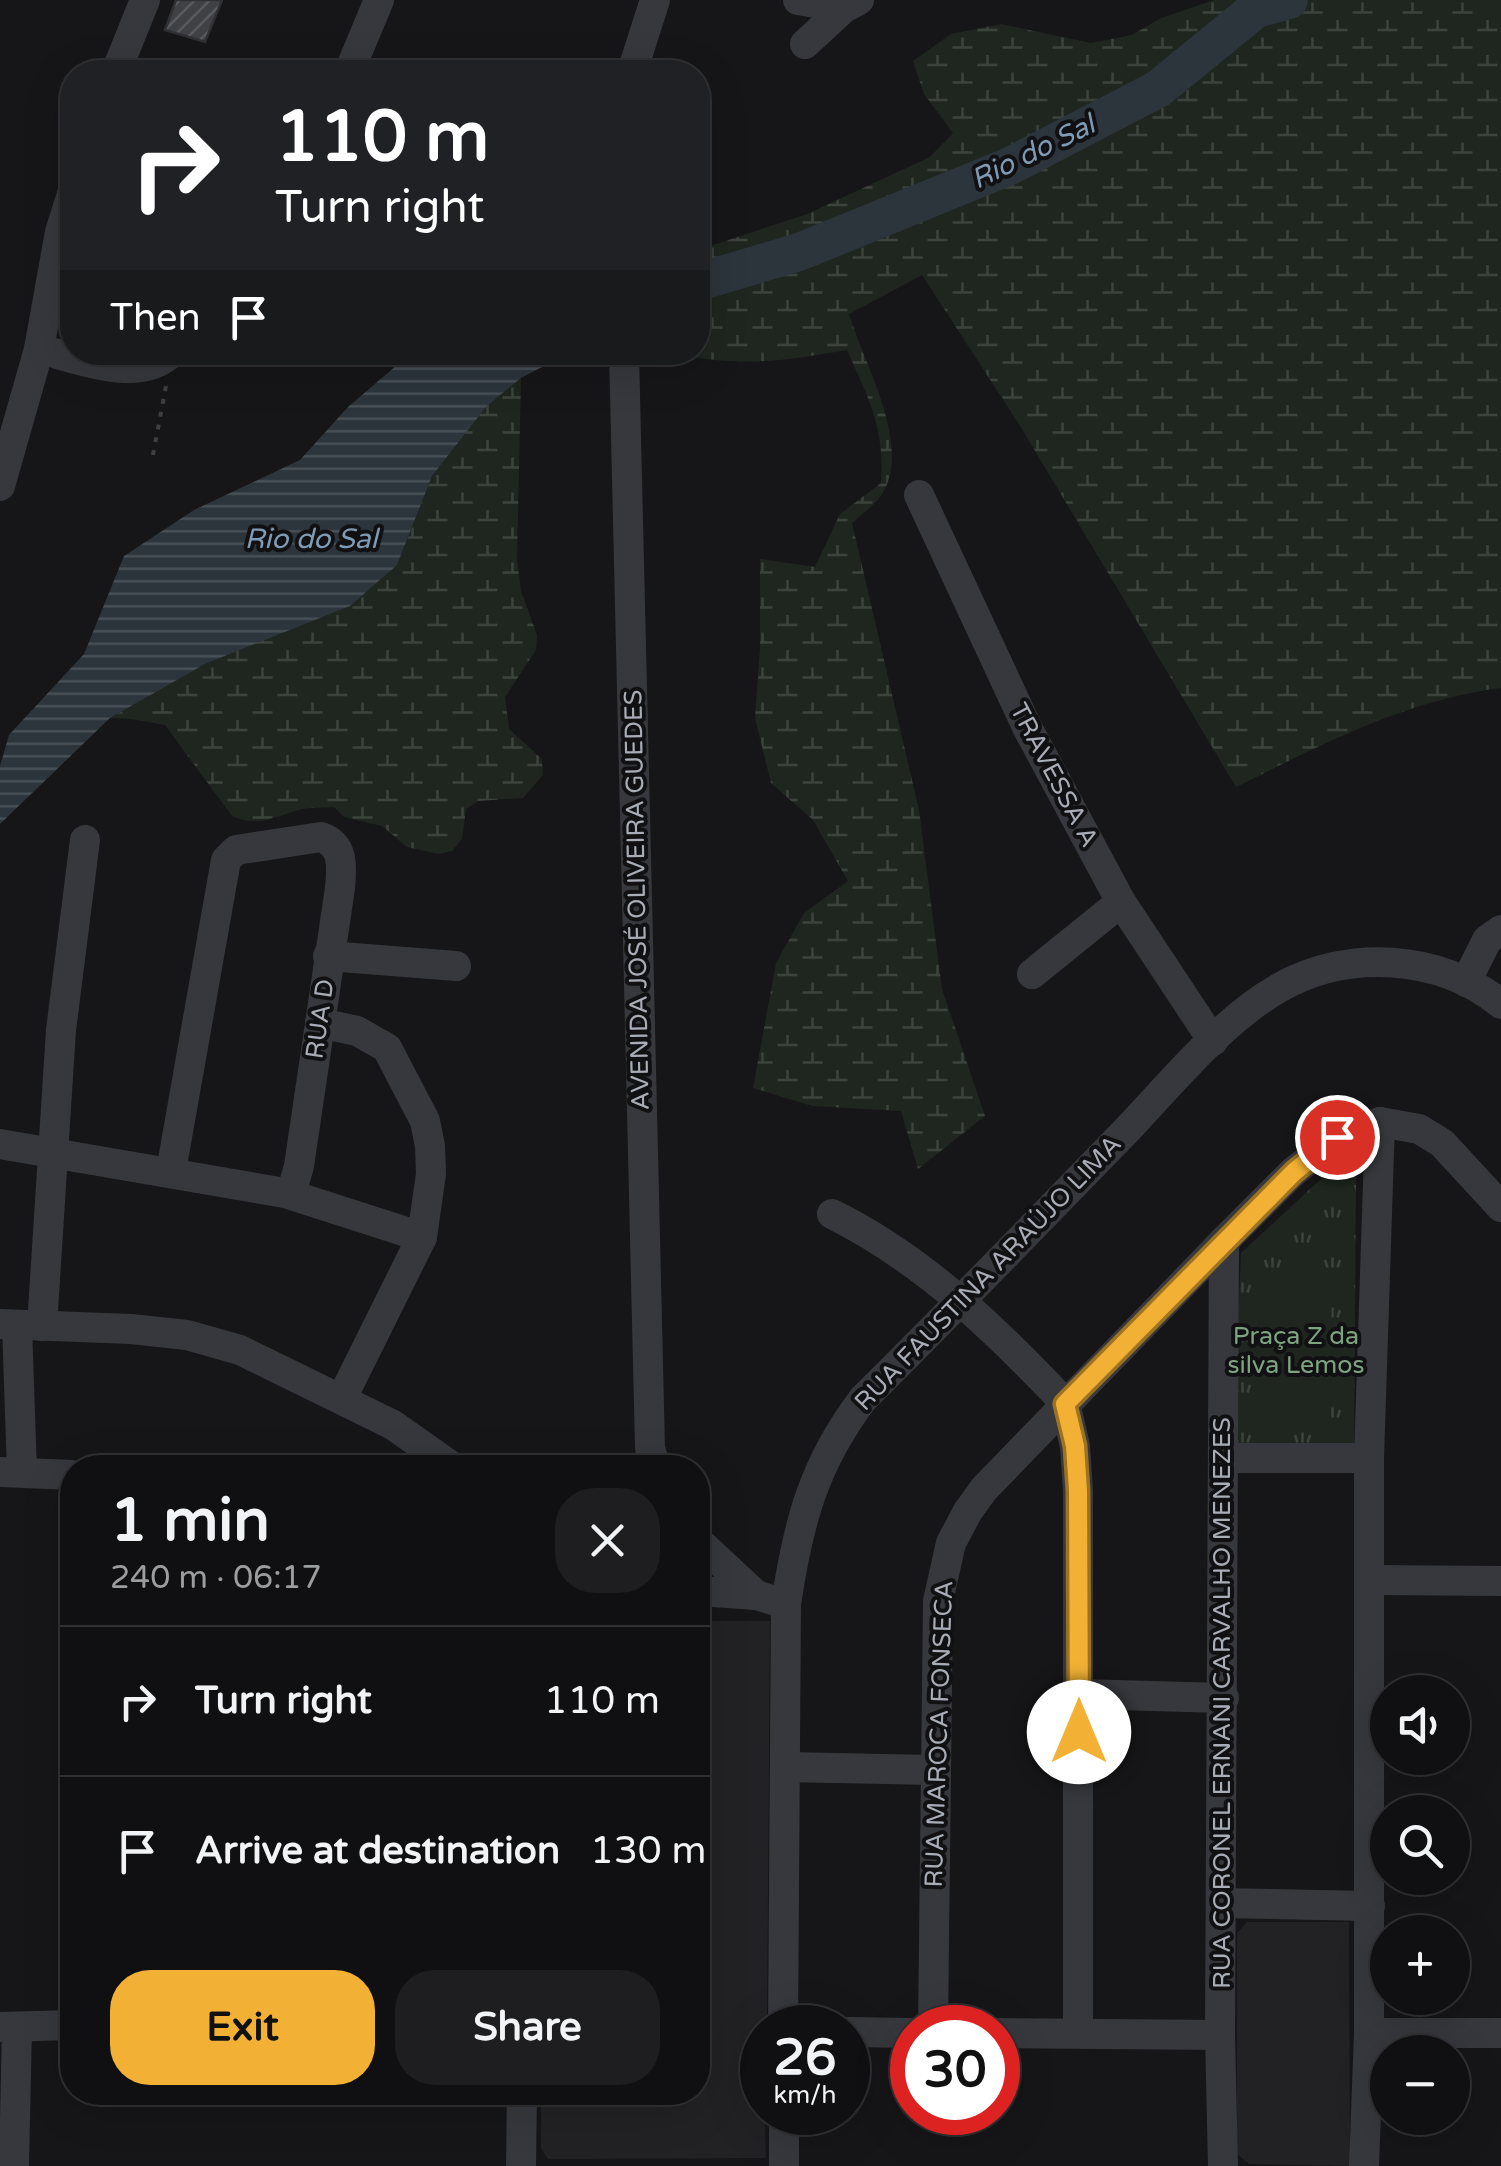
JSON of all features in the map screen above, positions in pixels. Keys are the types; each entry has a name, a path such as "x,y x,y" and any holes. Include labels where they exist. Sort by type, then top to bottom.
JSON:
{"street":[{"path":"121,60 145,0"},
{"path":"354,60 379,0"},
{"path":"636,60 655,0"},
{"path":"798,0 852,4"},
{"path":"804,44 852,4"},
{"path":"0,486 39,349 60,232"},
{"path":"39,349 60,353"},
{"name":"AVENIDA JOSÉ OLIVEIRA GUEDES","path":"624,365 650,1455"},
{"name":"TRAVESSA A","path":"919,495 1027,727 1122,902 1213,1040"},
{"name":"RUA D","path":"171,1171 228,856 236,850 314,838 333,842 342,868 298,1166 294,1187 285,1193"},
{"path":"60,1474 11,1472 19,1325 54,1154 69,946 86,840"},
{"path":"1032,974 1122,902"},
{"path":"1480,970 1487,940 1501,930"},
{"path":"328,956 456,966"},
{"name":"RUA FAUSTINA ARAÚJO LIMA","path":"784,2005 786,1604 796,1536 818,1472 863,1399 1213,1040 1279,988 1336,966 1385,961 1437,970 1480,970 1501,1004"},
{"path":"320,1022 357,1031 383,1044 422,1114 430,1146 431,1174 422,1238 342,1398"},
{"path":"1364,2166 1370,1906 1369,1458 1380,1122 1430,1134 1501,1207"},
{"name":"RUA MAROCA FONSECA","path":"933,2005 938,1601 951,1543 984,1488 1224,1240 1318,1151 1337,1137 1380,1122"},
{"path":"0,1144 285,1193 422,1238"},
{"path":"832,1214 889,1245 962,1301 1065,1404 1075,1446 1078,1491 1078,2033"},
{"name":"RUA CORONEL ERNANI CARVALHO MENEZES","path":"1223,2166 1220,2036 1224,1240"},
{"path":"19,1325 131,1329 186,1336 240,1350 393,1425 436,1455"},
{"path":"1224,1458 1369,1458"},
{"path":"710,1552 756,1595"},
{"path":"1370,1580 1501,1581"},
{"path":"710,1591 756,1595 786,1604"},
{"path":"1079,1694 1224,1698"},
{"path":"785,1767 935,1770"},
{"path":"1222,1903 1370,1906"},
{"path":"14,2166 8,2027 60,2025"},
{"path":"1020,2033 1220,2036"},
{"path":"1369,2033 1501,2033"},
{"path":"521,2166 522,2105"},
{"path":"784,2135 784,2166"}],"path":[{"path":"153,455 169,365"}],"shaded area":[{"path":"710,1621 770,1621 767,2005 740,2005 740,2135 765,2135 766,2158 548,2159 541,2148 541,2105 710,2105"},
{"path":"1247,1922 1349,1922 1350,2166 1249,2164 1237,2154 1237,1933"}],"green space":[{"path":"1214,0 1501,0 1501,688 1398,714 1332,740 1236,787 1019,424 922,275 849,314 882,401 892,448 885,489 852,523 919,810 942,989 985,1116 918,1169 901,1111 812,1106 753,1088 776,963 804,913 848,881 813,820 771,783 755,718 760,559 815,567 840,514 881,483 882,463 874,414 847,350 761,361 710,359 710,246 807,214 930,157 953,133 924,94 913,61 951,34 1001,24 1091,43 1132,35 1159,19"},
{"path":"521,378 517,559 521,591 537,635 536,650 505,697 509,729 542,759 543,775 523,798 478,801 466,809 462,839 452,851 438,854 407,847 382,826 344,817 334,807 302,809 251,821 232,816 165,725 110,718 397,565 432,476 486,407"},
{"name":"Praça Z da silva Lemos","path":"1336,1165 1356,1169 1354,1448 1233,1450 1241,1253"},
{"path":"1259,1274 1332,1275 1330,1420 1261,1419"}],"water":[{"name":"Rio do Sal","path":"397,365 546,365 521,378 486,407 432,476 397,565 350,606 207,663 110,718 0,824 0,766 9,735 84,654 124,556 194,510 300,460 348,407"}],"building":[{"path":"176,0 222,0 205,42 165,30"}],"waterway":[{"name":"Rio do Sal","path":"710,278 799,252 1010,166 1158,89 1256,9 1289,0"}],"route":[{"path":"1079,1732 1078,1491 1075,1446 1065,1404 1224,1240 1294,1172 1337,1137"}]}
